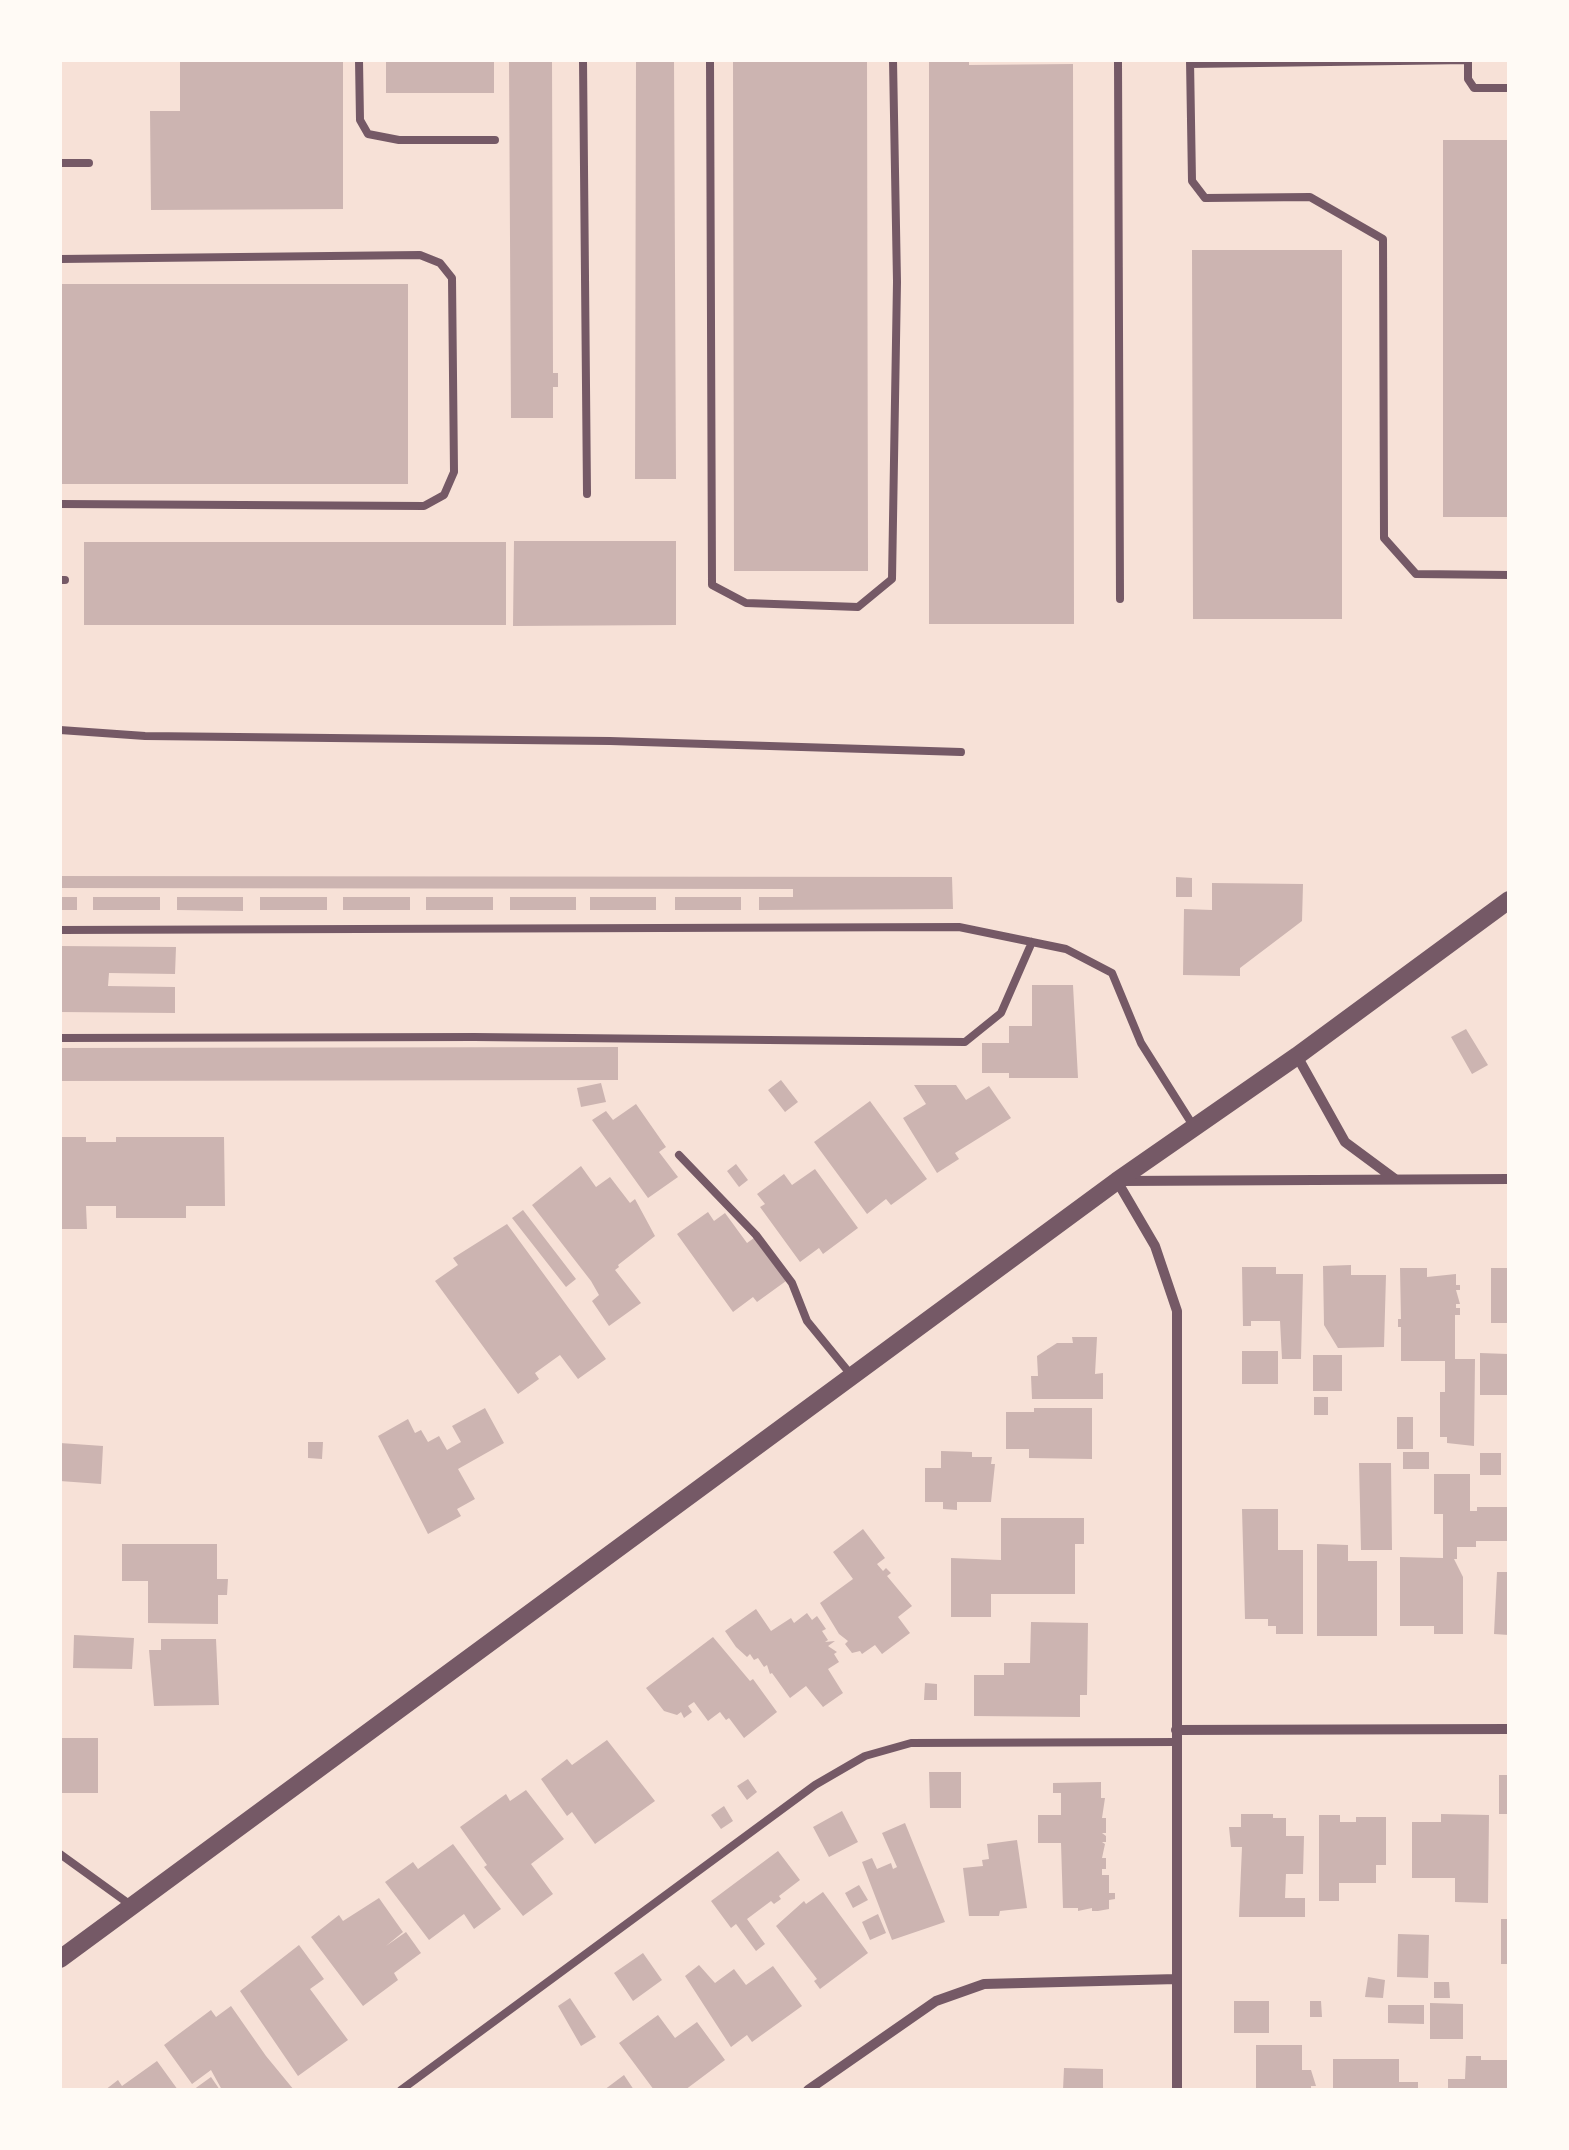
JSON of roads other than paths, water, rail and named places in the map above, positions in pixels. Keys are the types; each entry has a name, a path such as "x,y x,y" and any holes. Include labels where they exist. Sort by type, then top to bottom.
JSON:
{"street":[{"path":"60,1960 1117,1181 1298,1056 1509,900"},
{"path":"1298,1056 1345,1142 1396,1179"},
{"path":"1117,1181 1509,1179"},
{"path":"1117,1181 1155,1246 1177,1310 1177,2090"},
{"path":"1177,1736 1509,1730"},
{"path":"808,2090 936,2001 984,1984 1177,1979"}],"lane":[{"path":"359,60 360,120 368,134 399,140 495,140"},
{"path":"583,60 587,494"},
{"path":"710,60 712,585 746,604 858,607 892,579 897,282 893,60"},
{"path":"1118,60 1120,599"},
{"path":"1509,88 1474,88 1468,80 1468,61 1190,62 1192,181 1205,198 1310,197 1384,239 1384,538 1416,574 1509,575"},
{"path":"60,163 89,164"},
{"path":"60,259 420,256 440,264 452,278 454,472 444,495 424,506 60,504"},
{"path":"60,730 146,736 610,741 962,752"},
{"path":"60,930 959,927 1066,950 1112,972 1141,1044 1194,1128"},
{"path":"60,1038 965,1042 1001,1013 1032,942"},
{"path":"679,1155 756,1235 792,1283 807,1321 852,1376"},
{"path":"401,2090 815,1785 864,1756 911,1743 1177,1736"},
{"path":"60,1854 132,1906"},
{"path":"60,1868 73,1863"}]}
